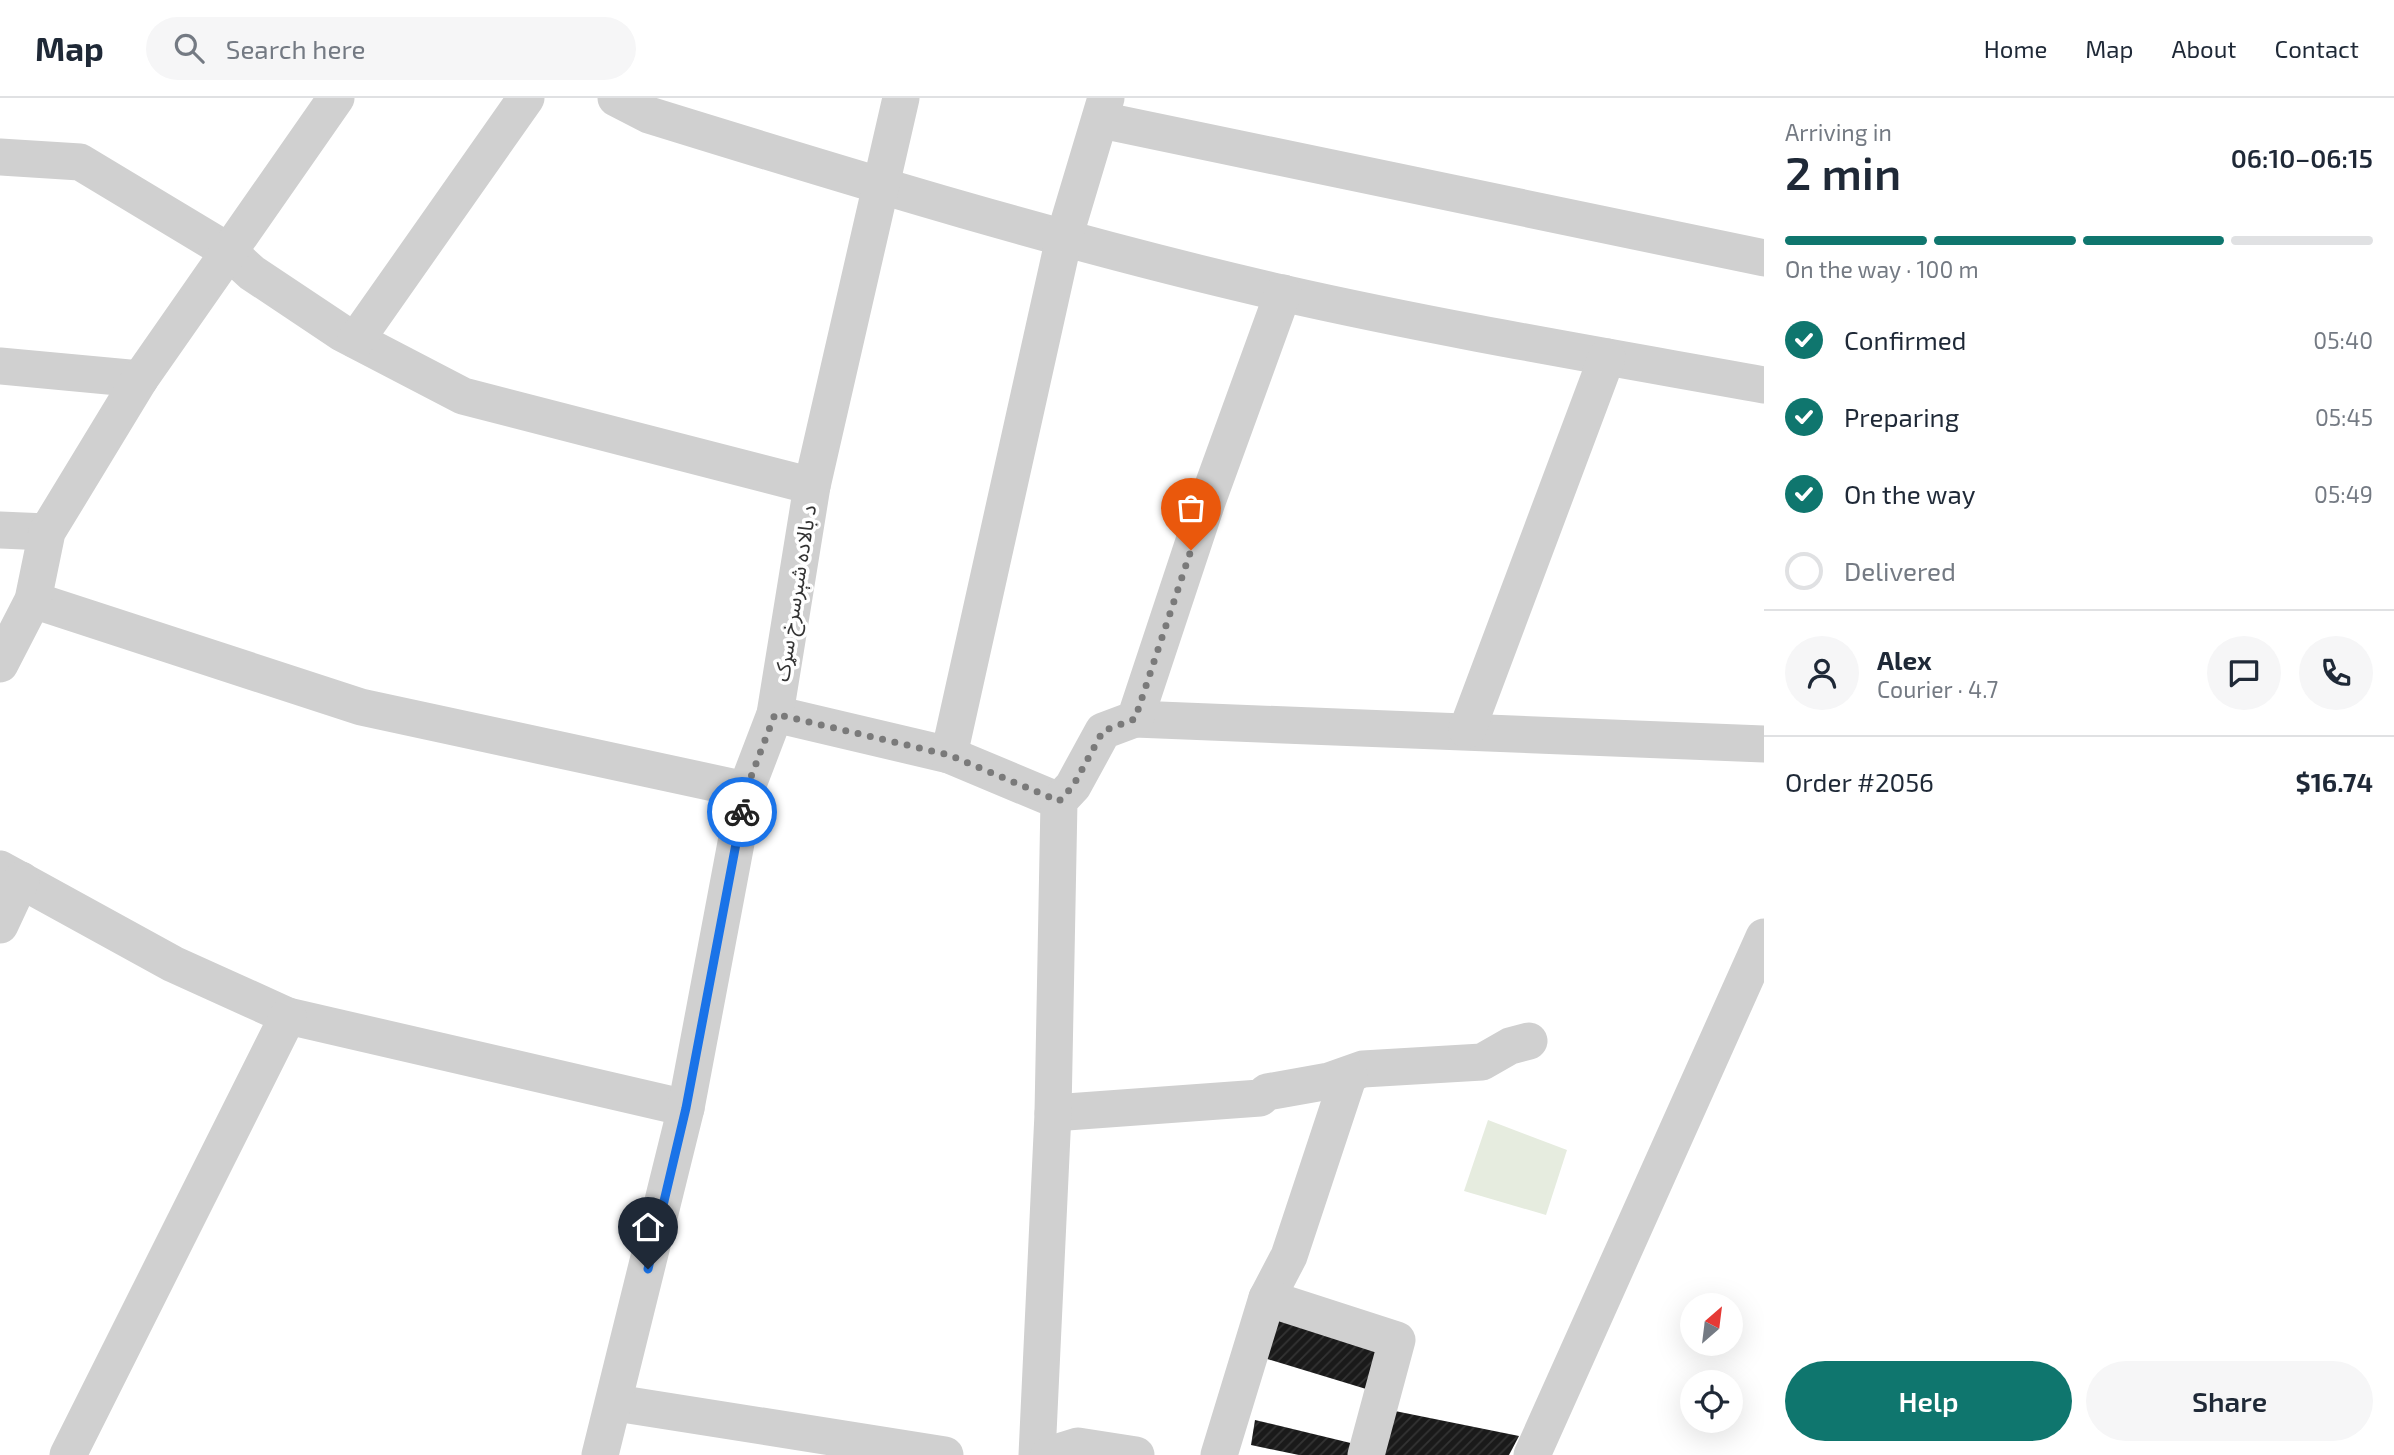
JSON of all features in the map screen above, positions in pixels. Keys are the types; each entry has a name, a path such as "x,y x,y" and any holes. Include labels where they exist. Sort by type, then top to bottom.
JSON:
{"street":[{"path":"0,664 33,600 47,532 140,379 336,98"},
{"path":"356,340 526,98"},
{"path":"616,98 649,115 881,187 1064,238 1283,293 1764,385"},
{"name":"د بالاده شېرسرخ سړک","path":"600,1455 616,1403 686,1108 746,790 775,714 812,486 901,98"},
{"path":"949,755 1064,238 1103,109 1764,258"},
{"path":"0,157 80,162 228,251 252,273 356,340 463,396 812,486"},
{"path":"1135,719 1207,502 1283,293"},
{"path":"1468,730 1607,357"},
{"path":"0,366 140,379"},
{"path":"0,530 47,532"},
{"path":"33,600 361,707 746,790"},
{"path":"775,714 949,755 1059,801"},
{"path":"1037,1455 1053,1113 1059,801 1073,786 1103,731 1135,719 1468,730 1764,744"},
{"path":"0,925 10,875 173,964 288,1016 686,1108"},
{"path":"1532,1455 1764,937"},
{"path":"68,1455 288,1016"},
{"path":"1053,1113 1260,1098 1267,1092 1349,1075 1363,1069 1409,1064 1428,1067 1482,1062 1510,1046 1529,1041"},
{"path":"1219,1455 1267,1298 1289,1256 1349,1075"},
{"path":"1267,1298 1397,1340 1366,1455"},
{"path":"616,1403 945,1455"},
{"path":"1049,1455 1078,1446 1136,1455"}],"shaded area":[{"path":"1488,1120 1567,1150 1546,1215 1464,1191"}],"building":[{"path":"1268,1306 1391,1349 1376,1392 1254,1355"},
{"path":"1385,1409 1519,1436 1509,1455 1375,1455"},
{"path":"1255,1420 1363,1446 1360,1455 1299,1455 1251,1445"}],"way so far":[{"path":"742,812 746,790 775,714 949,755 1059,801 1073,786 1103,731 1135,719 1191,550"}],"route":[{"path":"648,1269 686,1108 742,812"}]}
